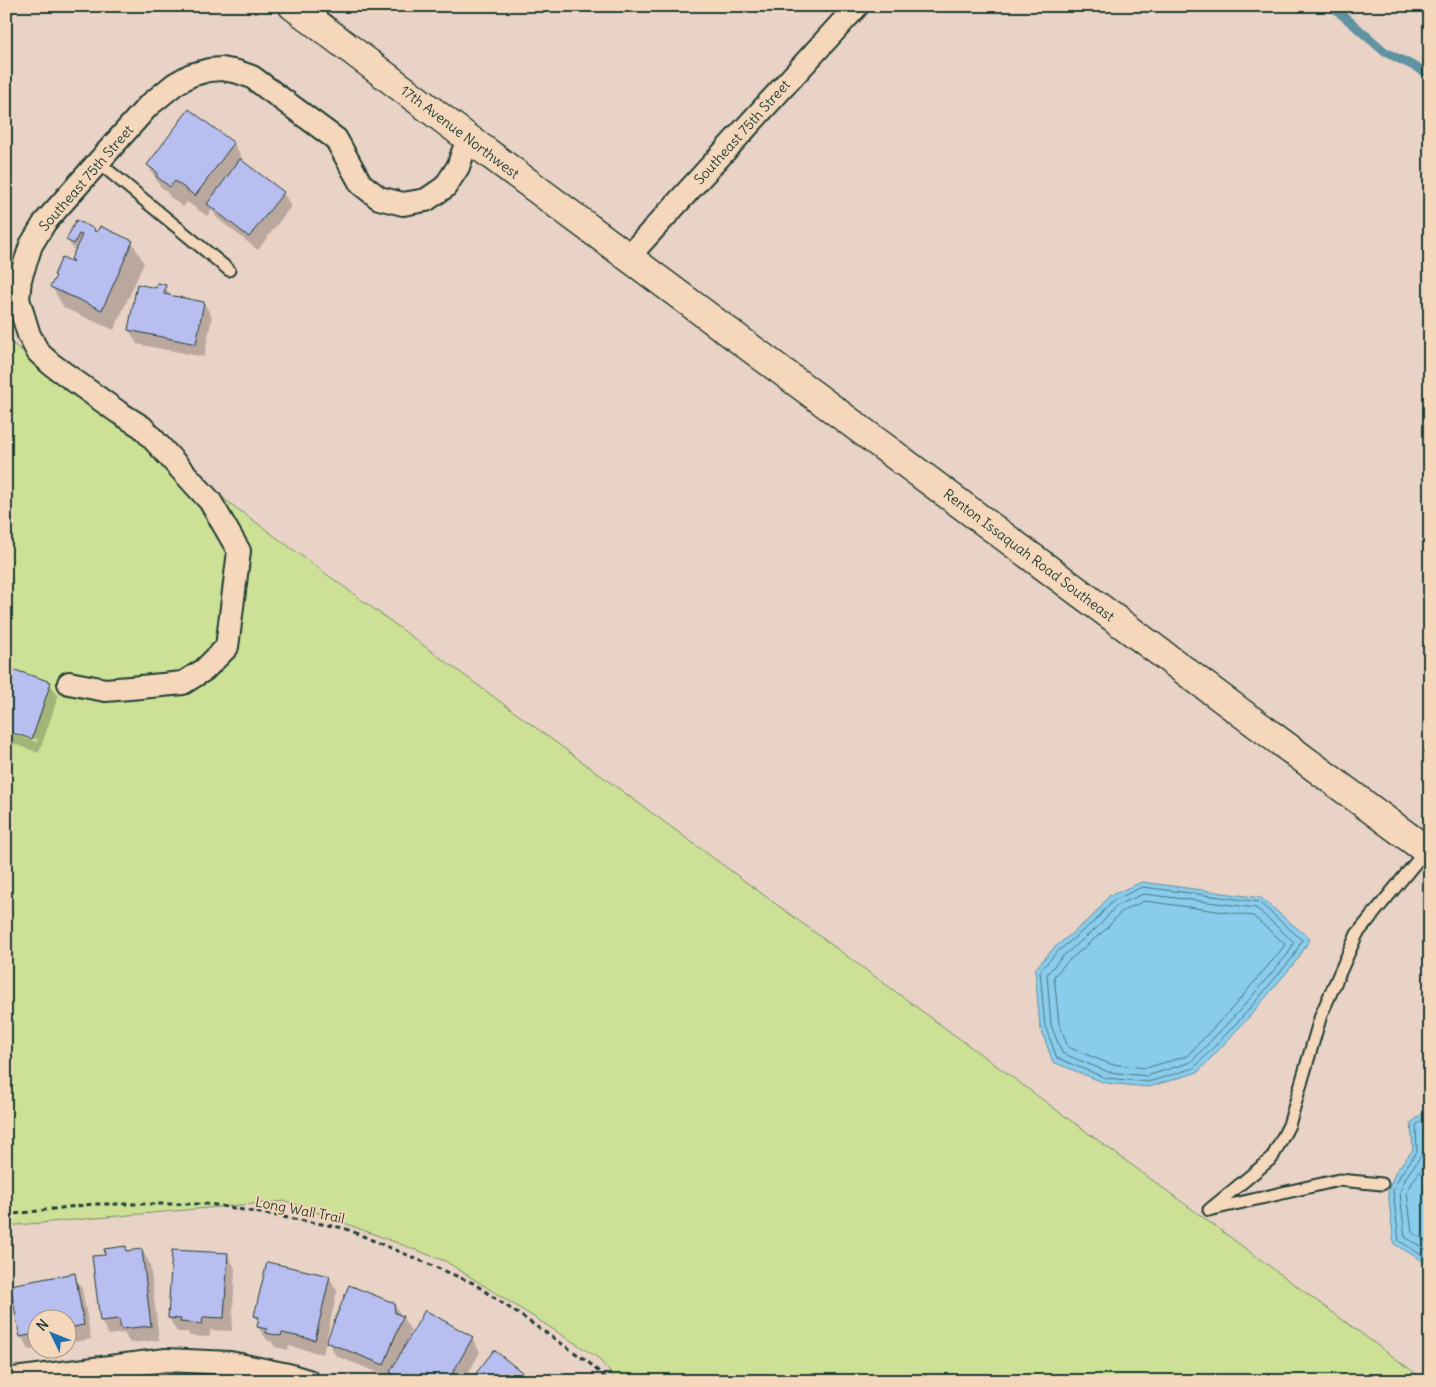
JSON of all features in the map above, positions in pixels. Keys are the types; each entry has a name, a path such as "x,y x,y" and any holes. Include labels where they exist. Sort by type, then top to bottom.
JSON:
{"main road":[{"name":"17th Avenue Northwest","path":"293,6 628,257"},
{"name":"Renton Issaquah Road Southeast","path":"628,257 1428,850"}],"street":[{"name":"Southeast 75th Street","path":"628,257 857,6"},
{"name":"Southeast 75th Street","path":"70,683 106,690 183,683 204,670 227,647 239,551 210,501 142,427 51,364 38,352 29,335 18,299 20,279 31,245 45,222 148,106 175,84 191,75 210,70 222,69 252,77 336,139 361,184 380,198 402,204 426,200 445,187 458,167 468,138"},
{"path":"6,1380 166,1360 230,1363 308,1381"}],"lane":[{"path":"98,162 229,270"},
{"path":"1382,1184 1339,1180 1208,1210 1272,1158 1289,1124 1321,1015 1357,934 1428,850"}],"path":[{"name":"Long Wall Trail","path":"6,1215 93,1204 210,1204 344,1228 473,1283 587,1361 609,1381"}],"green space":[{"path":"6,339 1426,1381 617,1381 597,1357 445,1261 286,1201 6,1226"}],"water":[{"path":"1142,882 1261,898 1310,939 1297,960 1249,1017 1198,1072 1149,1087 1105,1083 1053,1062 1040,1027 1035,969 1054,948 1093,916 1109,896"},
{"path":"1428,1109 1430,1110 1430,1265 1394,1244 1388,1191 1396,1171 1413,1150 1411,1123"}],"building":[{"path":"189,109 234,143 195,196 175,181 170,187 156,176 158,173 147,165"},
{"path":"240,159 284,192 249,237 207,204"},
{"path":"76,220 95,229 94,231 97,232 100,226 133,241 102,310 50,287 62,257 74,261 71,259 82,235 79,234 74,244 66,240"},
{"path":"157,283 166,285 164,294 204,302 196,344 128,330 137,284 156,288"},
{"path":"6,667 51,682 32,739 6,731"},
{"path":"126,1246 126,1251 142,1249 151,1326 121,1329 119,1319 100,1321 92,1256 105,1255 104,1249"},
{"path":"172,1250 228,1253 224,1318 203,1317 202,1324 180,1322 181,1319 168,1318"},
{"path":"267,1262 330,1276 315,1340 282,1333 281,1336 266,1333 267,1329 257,1327 259,1317 254,1316"},
{"path":"75,1273 84,1325 78,1326 78,1310 28,1310 28,1335 20,1337 10,1285"},
{"path":"349,1285 394,1303 395,1313 403,1316 384,1365 326,1342"},
{"path":"425,1310 473,1337 448,1381 431,1381 424,1377 421,1381 405,1381 390,1372"},
{"path":"494,1350 533,1381 470,1381"}],"waterway":[{"path":"1332,6 1385,52 1430,74"}]}
